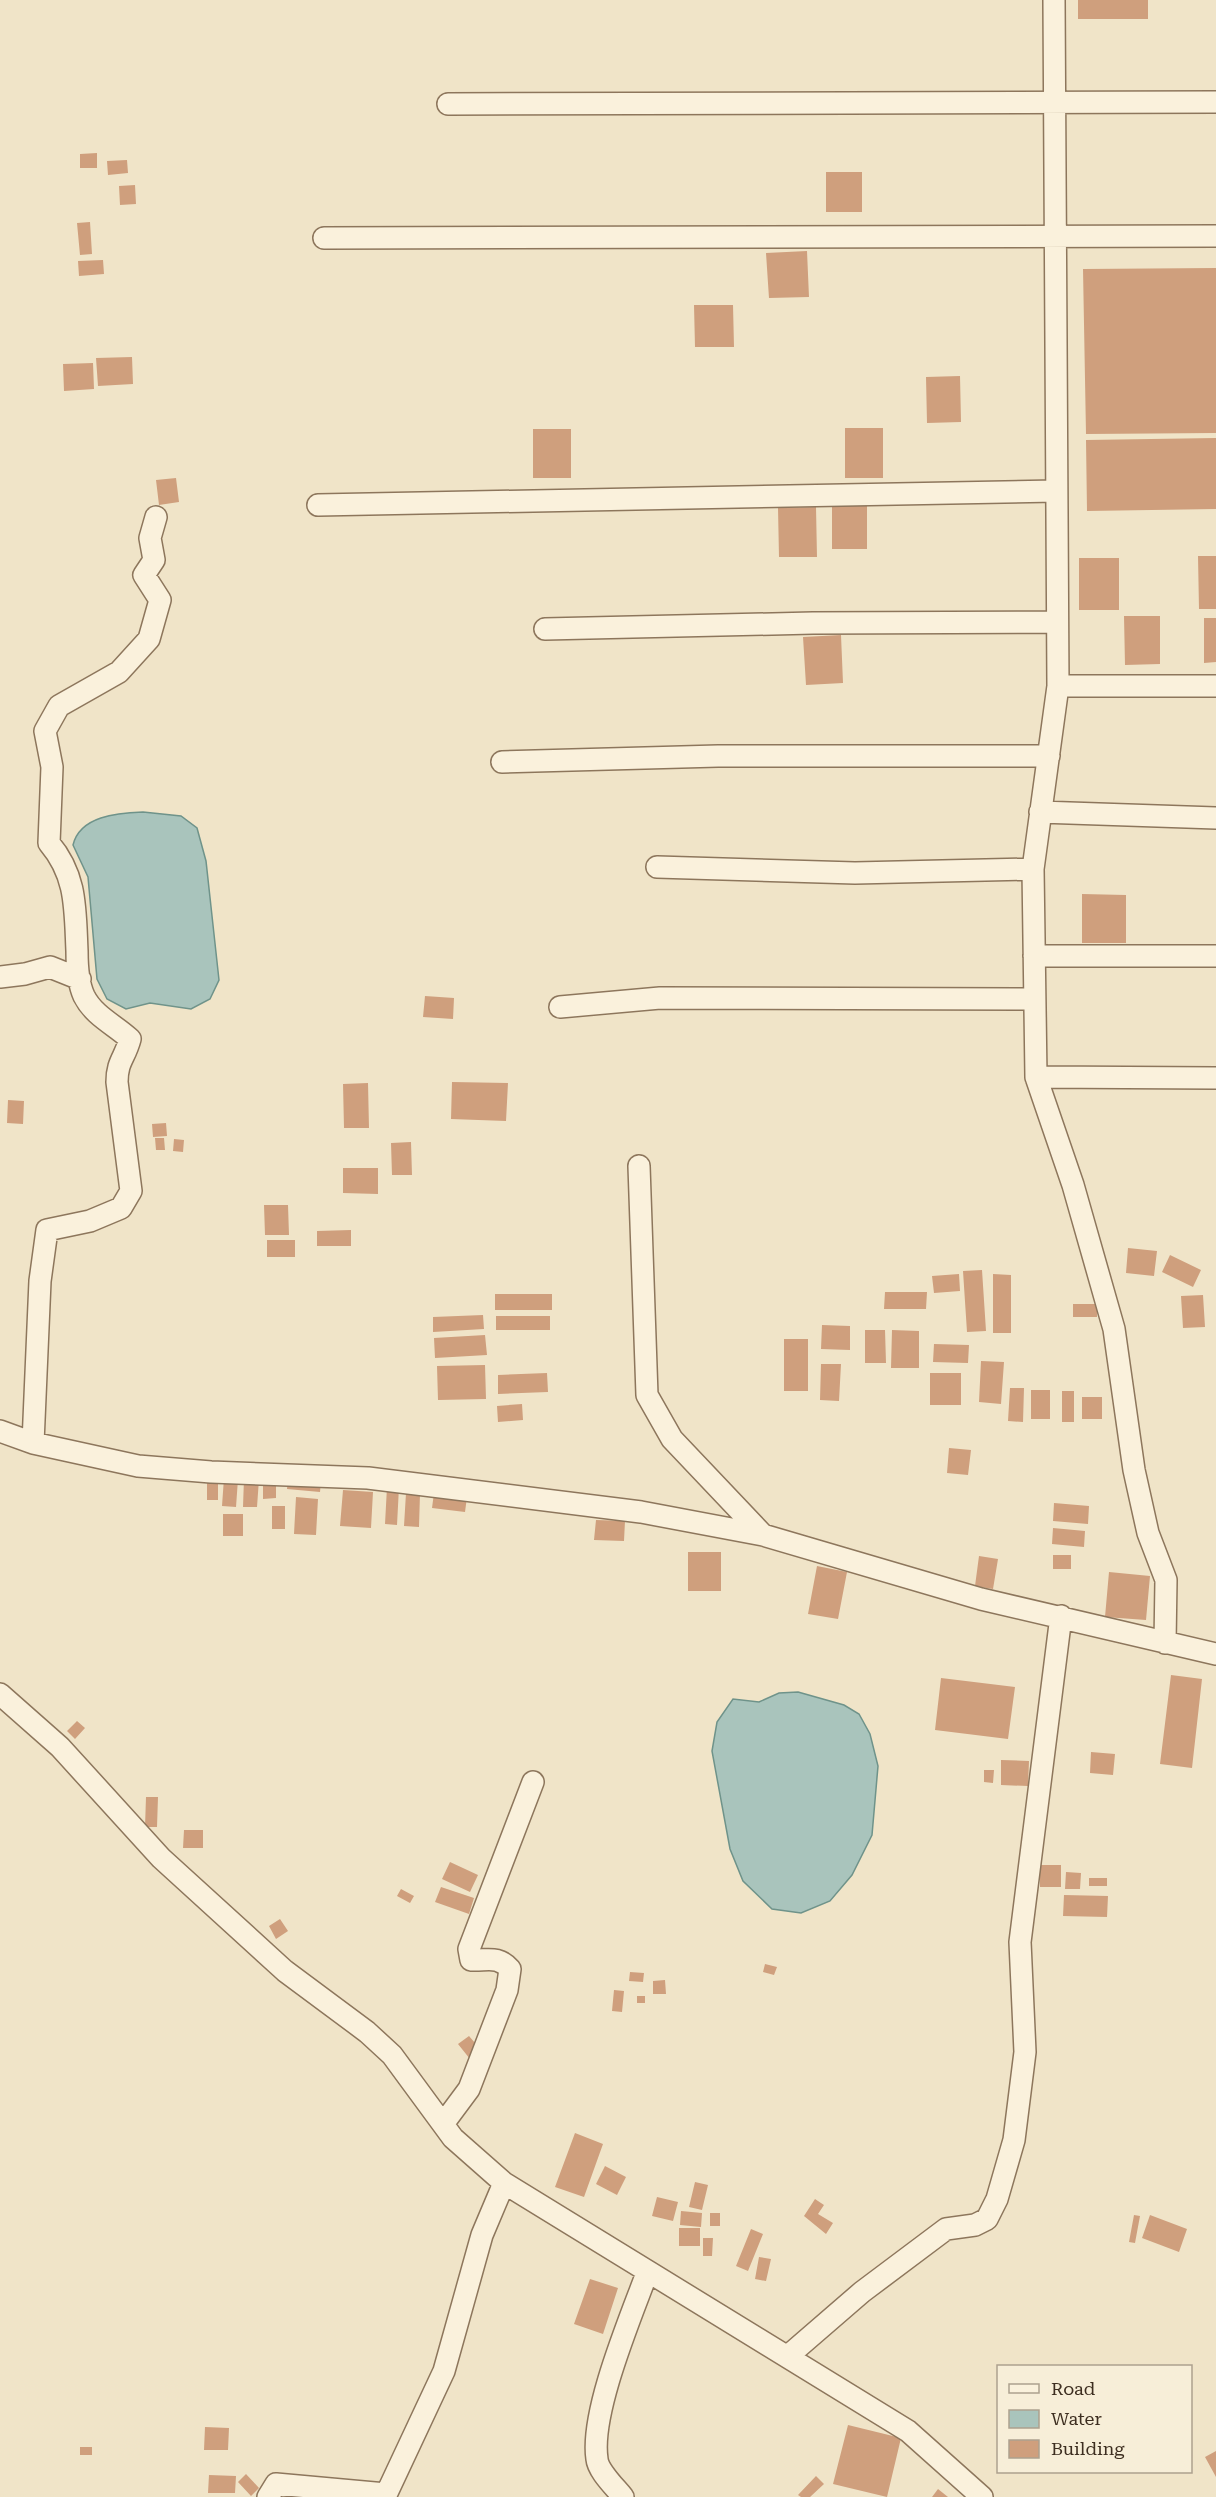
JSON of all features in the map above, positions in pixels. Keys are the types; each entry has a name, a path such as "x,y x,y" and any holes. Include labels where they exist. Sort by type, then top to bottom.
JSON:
{"street":[{"path":"1054,0 1058,686 1033,868 1033,999 1036,1077 1073,1185 1114,1329 1134,1470 1148,1533 1166,1580 1165,1643"},
{"path":"448,104 1216,102"},
{"path":"324,238 1216,236"},
{"path":"318,505 1056,491"},
{"path":"33,1443 40,1281 47,1230 90,1221 121,1208 131,1191 117,1082 117,1066 127,1051 130,1039 108,1025 84,996 80,979 75,896 63,860 49,843 52,767 45,731 59,706 119,672 149,639 159,600 144,575 154,560 150,538 156,517"},
{"path":"545,629 813,623 1057,622"},
{"path":"1058,686 1216,686"},
{"path":"502,762 718,756 1049,756"},
{"path":"1040,812 1216,818"},
{"path":"657,867 855,873 1033,868"},
{"path":"1034,956 1216,956"},
{"path":"0,977 26,974 50,967 80,979"},
{"path":"560,1007 660,998 1033,999"},
{"path":"1036,1077 1216,1078"},
{"path":"639,1166 646,1395 672,1439 763,1535"},
{"path":"0,1431 33,1443 138,1466 368,1478 641,1512 763,1535 981,1599 1216,1654"},
{"path":"788,2356 862,2292 946,2229 975,2224 987,2218 997,2199 1014,2140 1025,2052 1020,1942 1061,1616"},
{"path":"0,1694 60,1747 161,1858 285,1971 367,2032 392,2055 453,2138 504,2183 647,2273 788,2356 908,2431 982,2497"},
{"path":"443,2124 469,2089 507,1990 510,1969 504,1962 495,1958 471,1960 469,1948 532,1782"},
{"path":"268,2497 276,2484 386,2496 444,2371 482,2235 504,2183"},
{"path":"622,2497 597,2462 597,2432 611,2373 647,2273"}],"water":[{"path":"143,812 181,816 197,828 206,861 219,980 210,999 191,1009 150,1003 126,1009 107,999 97,979 88,877 73,845 77,835 91,822 111,815"},
{"path":"798,1692 844,1705 859,1714 870,1734 878,1766 872,1835 852,1875 830,1901 801,1913 772,1909 743,1881 730,1849 712,1751 717,1722 733,1699 759,1702 779,1693"}],"building":[{"path":"1078,0 1148,0 1148,19 1078,19"},
{"path":"97,153 97,168 80,168 80,154"},
{"path":"127,160 128,173 108,175 107,161"},
{"path":"826,172 862,172 862,212 826,212"},
{"path":"135,185 136,204 120,205 119,186"},
{"path":"90,222 92,254 80,255 77,223"},
{"path":"807,251 809,297 769,298 766,253"},
{"path":"103,260 104,274 79,276 78,261"},
{"path":"1216,268 1216,433 1086,434 1083,269"},
{"path":"694,305 733,305 734,347 695,347"},
{"path":"132,357 133,384 98,386 96,358"},
{"path":"93,363 94,389 64,391 63,364"},
{"path":"960,376 961,422 927,423 926,377"},
{"path":"845,428 883,428 883,478 845,478"},
{"path":"533,429 571,429 571,478 533,478"},
{"path":"1216,438 1216,509 1087,511 1086,440"},
{"path":"176,478 179,502 159,505 156,480"},
{"path":"832,506 867,506 867,549 832,549"},
{"path":"816,507 817,557 779,557 778,508"},
{"path":"1198,556 1216,556 1216,609 1199,609"},
{"path":"1079,558 1119,558 1119,610 1079,610"},
{"path":"1124,616 1160,616 1160,664 1125,665"},
{"path":"1204,618 1216,618 1216,662 1204,663"},
{"path":"841,635 843,683 806,685 803,637"},
{"path":"1082,894 1126,895 1126,943 1082,943"},
{"path":"425,996 454,998 453,1019 423,1017"},
{"path":"452,1082 508,1083 506,1121 451,1119"},
{"path":"368,1083 369,1128 344,1128 343,1084"},
{"path":"8,1100 24,1101 23,1124 7,1123"},
{"path":"166,1123 167,1136 153,1137 152,1124"},
{"path":"155,1138 164,1138 165,1150 156,1150"},
{"path":"174,1139 184,1140 183,1152 173,1151"},
{"path":"411,1142 412,1175 392,1175 391,1143"},
{"path":"343,1168 378,1168 378,1194 343,1193"},
{"path":"264,1205 288,1205 289,1235 265,1235"},
{"path":"351,1230 351,1246 317,1246 317,1231"},
{"path":"267,1240 295,1240 295,1257 267,1257"},
{"path":"1128,1248 1157,1251 1154,1276 1126,1273"},
{"path":"1170,1255 1201,1270 1193,1287 1162,1272"},
{"path":"982,1270 986,1331 967,1332 963,1271"},
{"path":"959,1274 960,1291 934,1293 932,1276"},
{"path":"993,1274 1011,1275 1011,1333 993,1333"},
{"path":"885,1292 927,1292 926,1309 884,1309"},
{"path":"495,1294 552,1294 552,1310 495,1310"},
{"path":"1203,1295 1205,1327 1183,1328 1181,1296"},
{"path":"1073,1304 1097,1304 1097,1317 1073,1317"},
{"path":"483,1315 484,1329 433,1332 433,1317"},
{"path":"496,1316 550,1316 550,1330 496,1330"},
{"path":"822,1325 850,1326 850,1350 821,1349"},
{"path":"865,1330 885,1330 886,1363 865,1363"},
{"path":"892,1330 919,1331 919,1368 891,1368"},
{"path":"485,1335 487,1355 435,1358 434,1338"},
{"path":"784,1339 808,1339 808,1391 784,1391"},
{"path":"934,1344 969,1345 968,1363 933,1362"},
{"path":"981,1361 1004,1362 1001,1404 979,1402"},
{"path":"821,1364 841,1364 839,1401 820,1400"},
{"path":"485,1365 486,1399 438,1400 437,1366"},
{"path":"547,1373 548,1392 498,1394 498,1375"},
{"path":"930,1373 961,1373 961,1405 930,1405"},
{"path":"1010,1388 1024,1388 1023,1422 1008,1421"},
{"path":"1031,1390 1050,1390 1050,1419 1031,1419"},
{"path":"1062,1391 1074,1391 1074,1422 1062,1422"},
{"path":"1082,1397 1102,1397 1102,1419 1082,1419"},
{"path":"522,1404 523,1420 498,1422 497,1406"},
{"path":"949,1448 971,1450 968,1475 947,1473"},
{"path":"224,1478 238,1479 236,1507 222,1506"},
{"path":"244,1478 259,1479 257,1507 243,1507"},
{"path":"263,1478 276,1478 276,1498 263,1499"},
{"path":"288,1478 321,1481 320,1492 287,1489"},
{"path":"207,1483 218,1483 218,1500 207,1500"},
{"path":"387,1487 399,1487 397,1525 385,1524"},
{"path":"343,1490 373,1492 371,1528 340,1526"},
{"path":"406,1493 420,1494 419,1527 404,1526"},
{"path":"434,1493 467,1497 465,1512 432,1508"},
{"path":"296,1497 318,1499 316,1535 294,1534"},
{"path":"1054,1503 1089,1506 1088,1524 1053,1521"},
{"path":"272,1506 285,1506 285,1529 272,1529"},
{"path":"223,1514 243,1514 243,1536 223,1536"},
{"path":"596,1520 625,1521 624,1541 594,1540"},
{"path":"1053,1528 1085,1531 1084,1547 1052,1544"},
{"path":"688,1552 721,1552 721,1591 688,1591"},
{"path":"1053,1555 1071,1555 1071,1569 1053,1569"},
{"path":"979,1556 998,1559 993,1589 975,1586"},
{"path":"817,1566 847,1572 838,1619 808,1614"},
{"path":"1109,1572 1150,1576 1146,1620 1105,1617"},
{"path":"1171,1675 1202,1679 1192,1768 1160,1764"},
{"path":"941,1678 1015,1687 1008,1739 935,1730"},
{"path":"77,1721 85,1728 75,1739 67,1731"},
{"path":"1091,1752 1115,1754 1113,1775 1090,1773"},
{"path":"1001,1760 1029,1761 1028,1786 1001,1785"},
{"path":"984,1770 994,1770 993,1783 984,1782"},
{"path":"146,1797 158,1797 157,1827 145,1827"},
{"path":"184,1830 203,1830 203,1848 183,1848"},
{"path":"450,1862 478,1875 470,1892 442,1879"},
{"path":"1040,1865 1061,1865 1061,1887 1040,1887"},
{"path":"1066,1872 1081,1873 1080,1889 1065,1889"},
{"path":"1089,1878 1107,1878 1107,1886 1089,1886"},
{"path":"441,1887 474,1898 469,1914 435,1902"},
{"path":"401,1889 414,1896 410,1903 397,1896"},
{"path":"1064,1895 1108,1896 1107,1917 1063,1916"},
{"path":"280,1919 288,1931 276,1939 269,1926"},
{"path":"765,1964 777,1967 774,1975 763,1972"},
{"path":"630,1972 644,1973 643,1982 629,1981"},
{"path":"665,1980 666,1994 653,1994 653,1981"},
{"path":"614,1990 624,1991 622,2012 612,2011"},
{"path":"637,1996 645,1996 645,2003 637,2003"},
{"path":"469,2036 481,2050 470,2059 458,2044"},
{"path":"575,2133 603,2144 584,2197 555,2187"},
{"path":"605,2166 626,2177 617,2195 596,2184"},
{"path":"695,2182 708,2185 702,2210 689,2207"},
{"path":"657,2197 678,2202 673,2221 652,2216"},
{"path":"815,2199 824,2205 818,2214 833,2223 826,2234 804,2216"},
{"path":"681,2211 702,2213 701,2227 680,2225"},
{"path":"710,2213 720,2213 720,2226 710,2226"},
{"path":"1134,2215 1140,2216 1135,2243 1129,2242"},
{"path":"1150,2215 1187,2229 1179,2252 1142,2238"},
{"path":"679,2228 700,2228 700,2246 679,2246"},
{"path":"751,2229 763,2234 748,2271 736,2266"},
{"path":"703,2238 713,2238 712,2256 703,2256"},
{"path":"759,2257 771,2259 766,2281 755,2279"},
{"path":"590,2279 618,2288 603,2334 574,2324"},
{"path":"848,2425 901,2438 887,2497 833,2484"},
{"path":"205,2427 229,2428 228,2450 204,2450"},
{"path":"80,2447 92,2447 92,2455 80,2455"},
{"path":"1216,2451 1216,2477 1205,2457"},
{"path":"246,2474 259,2488 251,2496 238,2482"},
{"path":"209,2475 236,2476 235,2493 208,2493"},
{"path":"816,2476 824,2484 810,2497 798,2495"},
{"path":"938,2489 948,2497 932,2497"}]}
